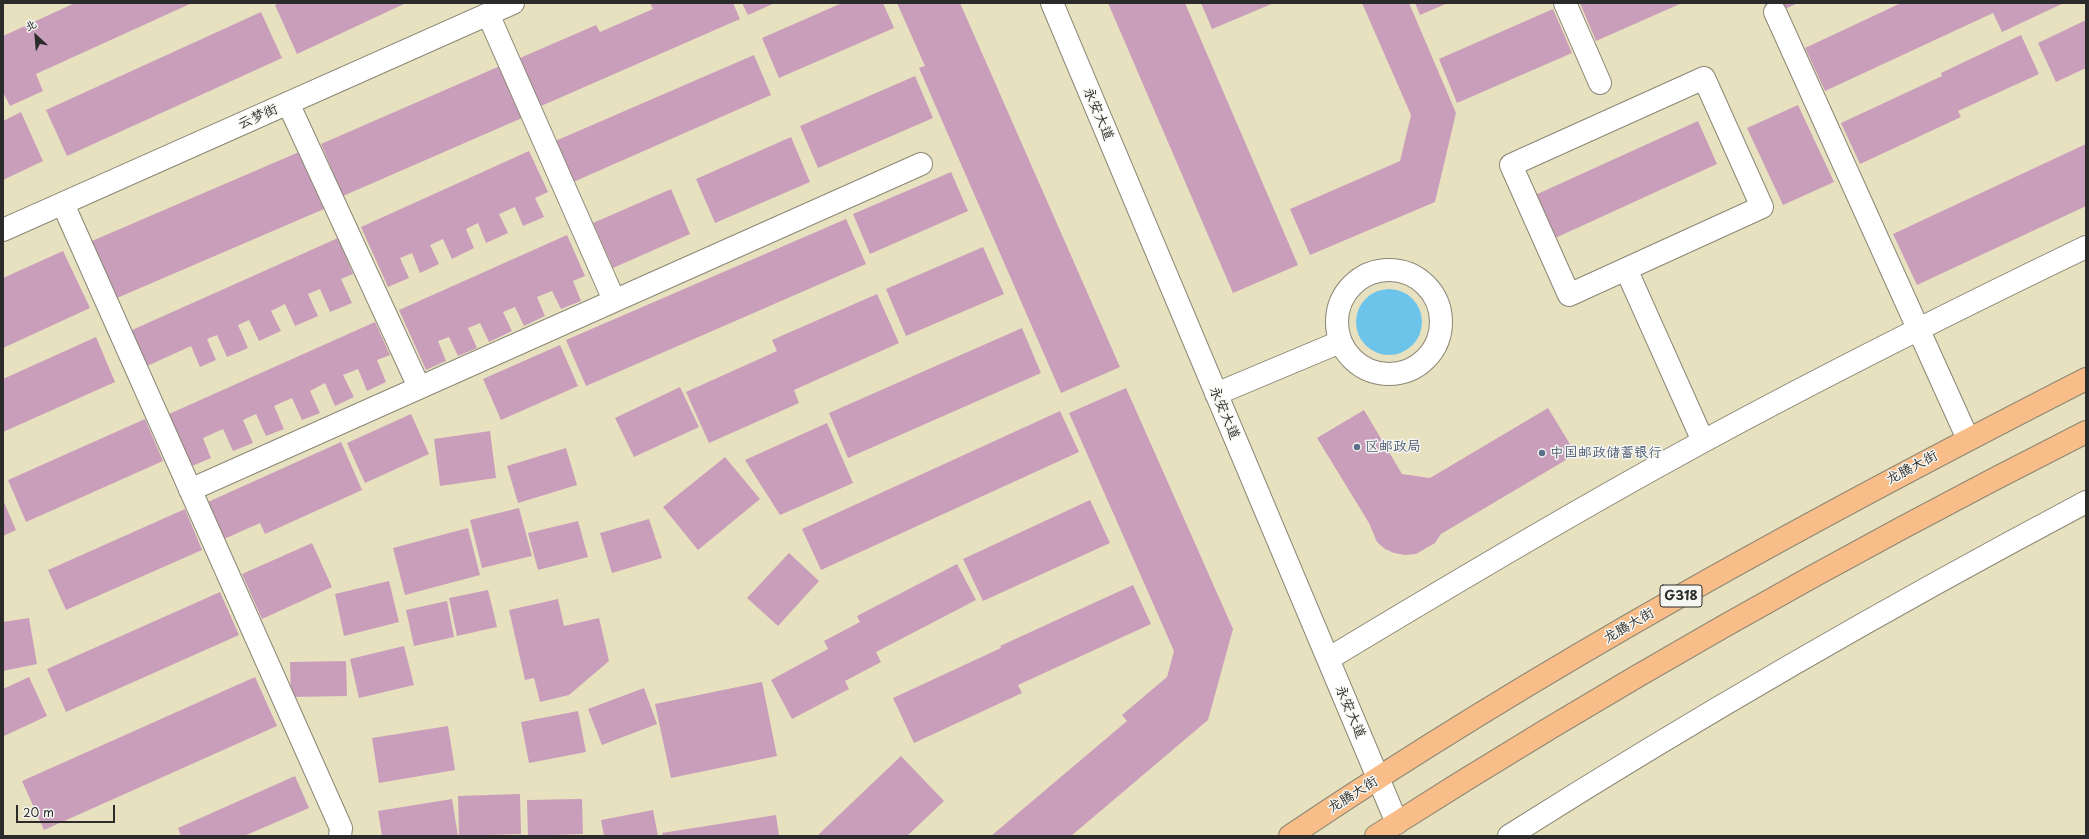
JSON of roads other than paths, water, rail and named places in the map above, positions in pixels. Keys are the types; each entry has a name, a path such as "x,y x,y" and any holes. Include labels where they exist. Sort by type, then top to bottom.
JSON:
{"highway":[{"name":"龙腾大街","path":"1290,836 1460,728 1625,628 1771,544 2086,379"},
{"path":"1376,836 1484,768 1642,672 1787,589 1948,502 2086,432"}],"street":[{"name":"云梦街","path":"3,230 513,3"},
{"name":"永安大道","path":"1052,3 1397,823"},
{"path":"1565,3 1600,83"},
{"path":"1775,12 1968,440"},
{"path":"488,14 614,300"},
{"path":"1704,78 1762,207 1626,269 1569,295 1511,166 1704,78"},
{"path":"288,103 419,387"},
{"path":"190,490 921,164"},
{"path":"62,204 341,828 340,836"},
{"path":"1328,659 1548,528 1703,441 1919,330 2086,247"},
{"path":"1626,269 1703,441"},
{"path":"1390,270 1405,272 1419,278 1431,289 1441,308 1442,331 1436,346 1433,352 1416,368 1395,375 1372,373 1352,361 1340,342 1336,320 1341,299 1355,282 1374,272 1390,270"},
{"path":"1216,394 1340,342"},
{"path":"1510,836 1666,738 1818,648 1972,562 2086,502"}],"water":[{"path":"1389,289 1401,292 1412,299 1419,310 1422,322 1419,334 1412,345 1401,352 1389,355 1377,352 1366,345 1359,334 1356,322 1359,310 1366,299 1377,292"}],"place":[{"name":"区邮政局","path":"1357,447"},
{"name":"中国邮政储蓄银行","path":"1542,453"}]}
